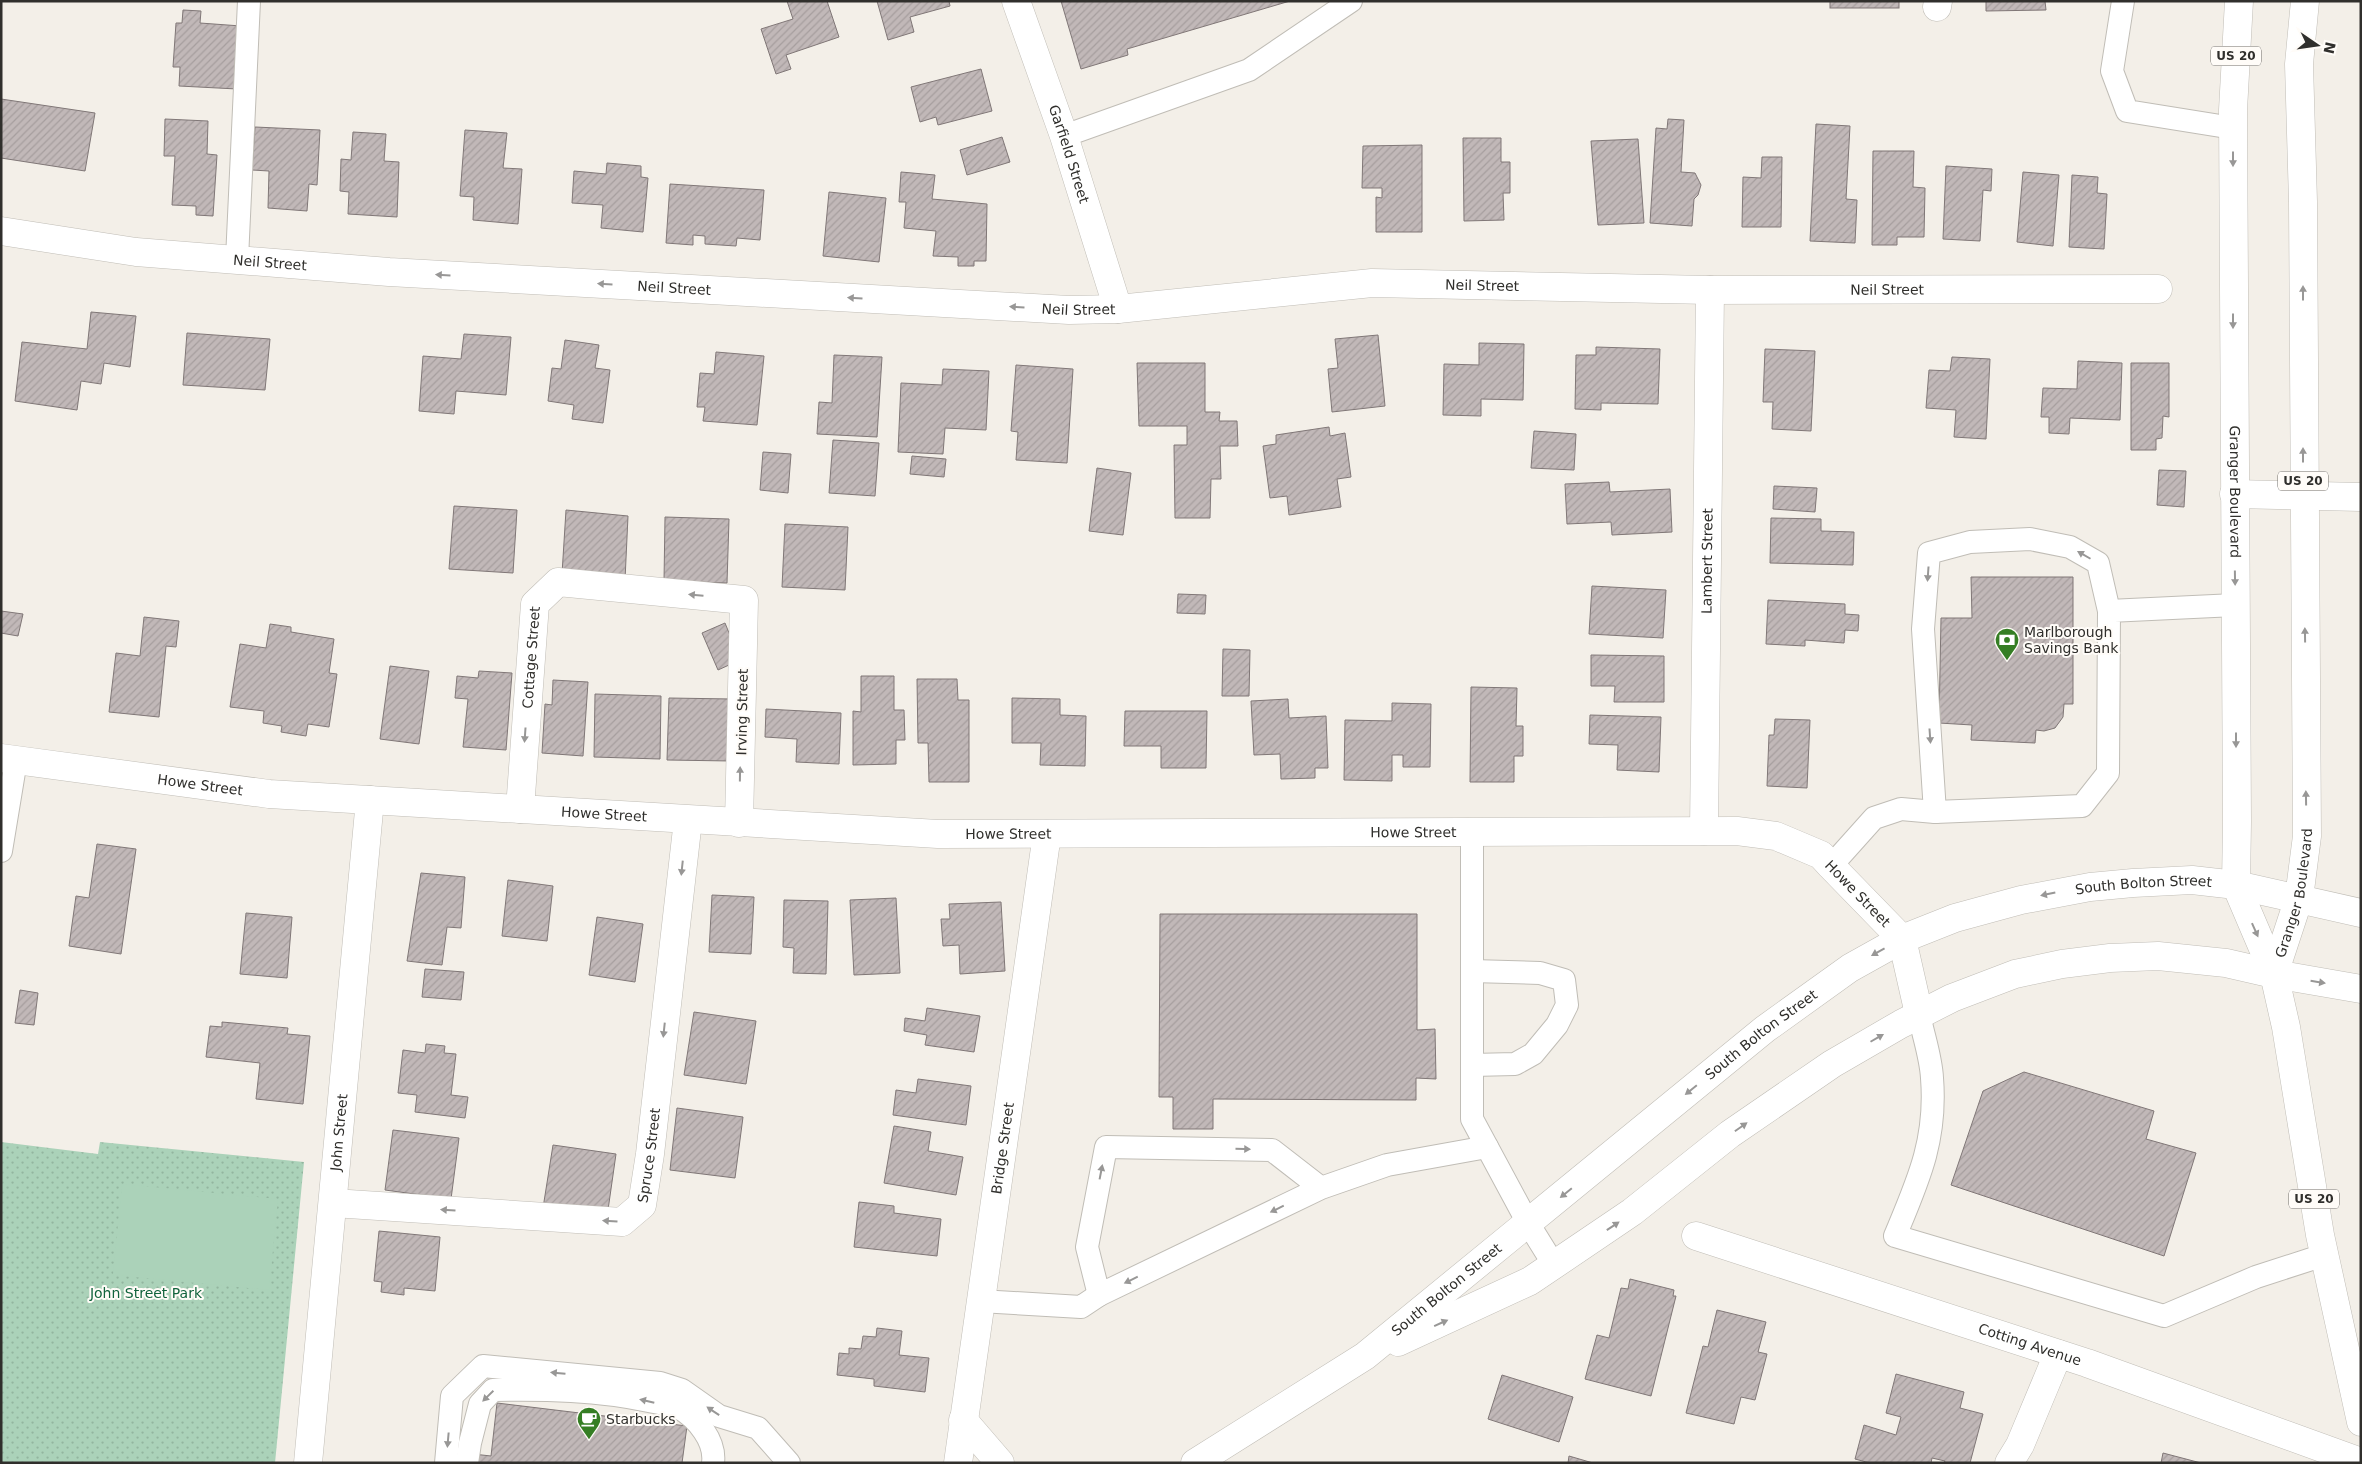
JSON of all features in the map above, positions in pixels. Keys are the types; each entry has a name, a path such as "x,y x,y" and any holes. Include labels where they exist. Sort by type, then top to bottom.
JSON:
{"street":[{"name":"Garfield Street","path":"1016,1 1064,136 1118,309"},
{"name":"Granger Boulevard","path":"2239,1 2233,128 2236,885 2274,974 2286,1027 2324,1255 2361,1422"},
{"name":"Granger Boulevard","path":"2274,974 2299,898 2306,836 2303,202 2299,64 2306,1"},
{"name":"Neil Street","path":"1,231 136,252 398,272 1059,309 1118,309 1372,283 1710,290 2158,289"},
{"name":"Lambert Street","path":"1704,831 1710,290"},
{"path":"2234,494 2361,497"},
{"name":"Cottage Street","path":"520,809 535,604 540,598 558,582 744,600"},
{"name":"Irving Street","path":"739,823 744,600"},
{"name":"Howe Street","path":"9,759 270,794 938,834 1737,831 1776,836 1821,855 1902,939 1919,1014"},
{"name":"John Street","path":"308,1463 370,800"},
{"name":"Spruce Street","path":"333,1203 622,1222 642,1206 688,820"},
{"name":"Bridge Street","path":"958,1463 1047,834"},
{"name":"South Bolton Street","path":"1195,1463 1365,1356 1765,1029 1850,968 1902,939 1987,908 2090,887 2192,880 2236,885 2361,913"},
{"name":"South Bolton Street","path":"1365,1356 1475,1308 1530,1281 1632,1212 1730,1134 1832,1064 1919,1014 1952,998 2015,974 2062,964 2110,958 2158,956 2226,963 2274,974 2361,989"},
{"name":"Cotting Avenue","path":"1696,1236 2058,1354 2361,1462"},
{"path":"2009,1463 2020,1445 2058,1354"},
{"path":"963,1420 1000,1463"}],"lane":[{"path":"237,259 249,1"},
{"path":"1064,136 1249,70 1350,1"},
{"path":"2123,1 2112,71 2127,111 2233,128"},
{"path":"1831,866 1874,818 1901,809 1935,812 2082,806 2108,773 2109,611 2098,563 2070,547 2030,539 1970,542 1929,553 1923,628 1935,812"},
{"path":"2109,611 2235,605"},
{"path":"1,852 9,759"},
{"path":"1472,832 1472,1120 1528,1223 1554,1265"},
{"path":"1472,971 1540,973 1564,980 1567,1005 1556,1025 1533,1054 1515,1064 1472,1065"},
{"path":"1919,1014 1932,1076 1934,1110 1929,1148 1895,1236 2164,1316 2256,1277 2324,1255"},
{"path":"1098,1296 1087,1247 1106,1147 1272,1150 1321,1188"},
{"path":"980,1301 1081,1307 1098,1296 1321,1188 1386,1166 1487,1147"},
{"path":"446,1463 452,1396 483,1366 660,1383 682,1390 719,1416 758,1428 789,1463"},
{"path":"467,1463 480,1404 493,1390 522,1389 613,1393 678,1408 702,1426 714,1455 714,1463"}],"green space":[{"name":"John Street Park","path":"1,1142 98,1154 100,1142 304,1162 275,1463 1,1463"},
{"path":"122,1184 278,1199 269,1290 113,1275"}],"building":[{"path":"787,1 827,1 839,37 786,55 791,69 776,74 761,29 793,19"},
{"path":"877,1 949,1 950,6 910,17 914,32 888,40"},
{"path":"1061,1 1290,1 1127,49 1128,55 1081,69"},
{"path":"1830,1 1899,1 1899,8 1830,8"},
{"path":"1986,1 2045,1 2046,10 1986,11"},
{"path":"183,10 201,11 200,23 241,26 237,89 179,86 180,67 173,67 176,23 182,23"},
{"path":"981,69 992,111 938,125 936,117 920,122 911,87"},
{"path":"1,99 95,113 85,171 1,158"},
{"path":"165,119 208,121 207,154 217,155 213,216 196,215 196,206 172,205 175,156 164,156"},
{"path":"1668,119 1684,120 1681,172 1695,173 1701,185 1698,195 1694,199 1692,226 1650,223 1656,128 1667,129"},
{"path":"1816,124 1850,126 1846,199 1857,200 1855,243 1810,241"},
{"path":"255,127 320,130 317,185 309,184 307,211 268,208 269,171 252,170"},
{"path":"465,130 507,133 503,168 522,169 518,224 473,220 474,197 460,196"},
{"path":"353,132 386,134 384,161 399,162 397,217 348,214 349,192 340,191 341,159 351,160"},
{"path":"1002,137 1010,162 967,175 960,150"},
{"path":"1463,138 1501,138 1501,162 1510,162 1510,193 1503,193 1504,220 1464,221"},
{"path":"1638,139 1644,223 1598,225 1591,141"},
{"path":"1422,145 1422,232 1376,232 1376,197 1382,198 1382,188 1362,188 1363,146"},
{"path":"1873,151 1914,151 1913,187 1925,188 1924,237 1897,237 1897,245 1872,245"},
{"path":"1762,157 1782,157 1781,227 1742,227 1743,177 1761,178"},
{"path":"607,163 641,166 641,177 648,178 643,232 601,228 603,205 572,203 574,171 606,174"},
{"path":"1946,166 1992,169 1991,191 1983,190 1980,241 1943,239"},
{"path":"901,172 935,175 932,199 987,204 986,261 974,261 974,266 958,266 958,257 933,256 936,231 904,228 906,202 899,202"},
{"path":"2023,172 2059,175 2053,246 2017,242"},
{"path":"2072,175 2098,177 2097,193 2107,194 2104,249 2069,247"},
{"path":"670,184 764,190 760,240 737,238 736,246 705,244 705,236 693,235 693,245 666,243"},
{"path":"829,192 886,198 879,262 823,256"},
{"path":"91,312 136,316 130,367 104,363 101,384 81,381 77,410 15,401 22,342 87,349"},
{"path":"187,333 270,339 265,390 183,385"},
{"path":"464,334 511,337 506,395 456,391 454,414 419,411 423,356 461,359"},
{"path":"1378,335 1385,406 1332,412 1328,369 1338,368 1335,339"},
{"path":"565,340 599,345 595,368 610,370 603,423 572,419 574,405 548,401 552,368 561,369"},
{"path":"1479,343 1524,344 1523,400 1481,399 1481,416 1443,415 1444,364 1479,365"},
{"path":"1596,347 1660,349 1658,404 1601,403 1601,410 1575,409 1576,355 1596,355"},
{"path":"1765,349 1815,351 1811,431 1772,429 1773,402 1763,402"},
{"path":"716,352 764,356 757,425 703,421 705,407 697,407 700,373 714,374"},
{"path":"834,355 882,357 877,437 817,434 819,402 832,403"},
{"path":"1952,357 1990,359 1986,439 1954,437 1956,410 1926,408 1929,370 1950,371"},
{"path":"2078,361 2122,363 2120,420 2070,418 2069,434 2049,433 2049,417 2041,417 2043,388 2077,389"},
{"path":"1137,363 1205,363 1205,412 1220,412 1219,421 1237,421 1238,446 1220,446 1221,479 1211,479 1210,518 1175,518 1174,445 1187,445 1187,426 1139,426"},
{"path":"2131,363 2169,363 2169,417 2163,416 2162,438 2156,439 2156,450 2131,450"},
{"path":"1016,365 1073,369 1067,463 1016,460 1018,432 1011,431"},
{"path":"943,369 989,371 986,430 945,428 943,454 898,452 901,383 942,385"},
{"path":"1329,427 1330,436 1345,433 1351,477 1337,479 1341,507 1289,515 1287,496 1270,498 1263,446 1276,444 1276,435"},
{"path":"1534,431 1576,434 1574,470 1531,468"},
{"path":"833,440 879,443 875,496 829,493"},
{"path":"763,452 791,454 788,493 760,490"},
{"path":"912,456 946,459 944,477 910,474"},
{"path":"1097,468 1131,473 1123,535 1089,531"},
{"path":"2159,470 2186,471 2184,507 2157,505"},
{"path":"1609,482 1610,492 1670,489 1672,532 1612,535 1611,522 1567,524 1565,484"},
{"path":"1774,486 1817,488 1815,512 1773,509"},
{"path":"454,506 517,510 513,573 449,569"},
{"path":"566,510 628,516 625,580 562,574"},
{"path":"665,517 729,519 727,583 664,581"},
{"path":"1771,518 1821,519 1821,531 1854,532 1853,565 1770,563"},
{"path":"785,524 848,527 845,590 782,587"},
{"name":"Marlborough Savings Bank","path":"1971,577 2073,577 2073,704 2064,704 2063,717 2055,728 2044,731 2036,730 2035,743 1971,740 1972,725 1939,723 1941,618 1972,618"},
{"path":"1592,586 1666,590 1663,638 1589,634"},
{"path":"1178,594 1206,595 1205,614 1177,613"},
{"path":"1768,600 1845,604 1845,614 1859,615 1858,631 1845,630 1844,643 1805,640 1805,646 1766,644"},
{"path":"1,611 23,614 18,636 1,633"},
{"path":"144,617 179,621 176,647 166,646 159,717 109,712 116,653 140,656"},
{"path":"725,623 740,660 718,670 702,633"},
{"path":"270,624 291,627 291,632 334,639 329,673 337,674 329,727 308,724 306,736 281,732 282,726 263,723 264,711 230,707 240,644 266,648"},
{"path":"1223,649 1250,650 1249,696 1222,696"},
{"path":"1591,655 1664,656 1664,702 1614,702 1615,686 1591,686"},
{"path":"390,666 429,671 419,744 380,739"},
{"path":"479,671 512,673 506,750 463,747 468,699 455,698 457,676 478,678"},
{"path":"861,676 894,676 894,710 904,710 905,740 896,740 896,764 853,765 853,711 861,712"},
{"path":"917,679 957,679 958,700 969,700 969,782 929,782 928,743 918,743"},
{"path":"553,680 588,682 583,756 542,753 545,704 552,705"},
{"path":"1471,687 1517,688 1516,726 1523,726 1523,756 1514,756 1514,782 1470,782"},
{"path":"595,694 661,696 660,759 594,757"},
{"path":"669,698 732,699 731,761 667,760"},
{"path":"1012,698 1060,699 1060,715 1086,716 1085,766 1040,765 1041,743 1012,743"},
{"path":"1288,699 1289,718 1326,716 1328,768 1315,768 1315,778 1281,779 1280,754 1254,755 1251,701"},
{"path":"1392,703 1431,704 1430,767 1403,767 1403,755 1392,755 1392,781 1344,780 1345,720 1392,721"},
{"path":"766,709 841,713 839,764 796,762 797,739 765,737"},
{"path":"1125,711 1207,711 1206,768 1161,768 1161,746 1124,746"},
{"path":"1590,715 1661,717 1659,772 1617,770 1618,745 1589,744"},
{"path":"1775,719 1810,720 1807,788 1767,786 1769,735 1774,735"},
{"path":"97,844 136,849 121,954 69,946 76,896 89,898"},
{"path":"421,873 465,877 461,928 447,927 442,965 407,961"},
{"path":"508,880 553,886 547,941 502,936"},
{"path":"712,895 754,897 751,954 709,952"},
{"path":"896,898 900,973 854,975 850,900"},
{"path":"784,900 828,901 826,974 793,973 794,948 783,947"},
{"path":"1001,902 1005,971 960,974 959,945 943,946 941,919 950,919 949,904"},
{"path":"246,913 292,917 287,978 240,974"},
{"path":"1160,914 1417,914 1417,1030 1435,1029 1436,1079 1416,1078 1416,1100 1213,1099 1213,1129 1173,1129 1173,1097 1159,1097"},
{"path":"597,917 643,924 635,982 589,975"},
{"path":"425,969 464,972 461,1000 422,997"},
{"path":"20,990 38,993 34,1025 15,1023"},
{"path":"927,1008 980,1016 974,1052 925,1045 927,1035 904,1031 905,1018 925,1021"},
{"path":"694,1012 756,1021 746,1084 684,1075"},
{"path":"222,1022 288,1028 287,1034 310,1036 303,1104 256,1099 260,1063 206,1057 210,1026 222,1027"},
{"path":"426,1044 445,1046 444,1053 456,1054 451,1095 468,1097 465,1118 415,1112 417,1095 398,1093 403,1050 425,1053"},
{"path":"2024,1072 2154,1111 2146,1139 2196,1153 2164,1256 1951,1185 1983,1091"},
{"path":"918,1079 971,1086 966,1125 893,1115 896,1090 916,1093"},
{"path":"677,1108 743,1117 735,1178 670,1170"},
{"path":"894,1126 931,1132 928,1151 963,1157 956,1195 884,1183"},
{"path":"393,1130 459,1138 451,1199 385,1190"},
{"path":"553,1145 616,1154 607,1217 543,1208"},
{"path":"859,1202 894,1206 894,1213 941,1219 937,1256 854,1247"},
{"path":"379,1231 440,1237 435,1291 404,1288 404,1295 381,1292 382,1282 374,1281"},
{"path":"1630,1279 1674,1290 1673,1296 1676,1296 1651,1396 1585,1379 1597,1335 1609,1338 1621,1288 1628,1289"},
{"path":"1717,1310 1766,1322 1758,1352 1767,1354 1755,1400 1741,1397 1734,1424 1686,1413 1703,1346 1708,1347"},
{"path":"877,1328 902,1331 899,1355 929,1358 925,1392 874,1386 874,1379 837,1375 839,1353 849,1354 849,1348 861,1349 863,1336 876,1337"},
{"path":"1896,1374 1964,1392 1960,1408 1983,1414 1970,1463 1944,1463 1945,1461 1932,1458 1931,1463 1870,1463 1855,1459 1864,1425 1896,1435 1901,1417 1886,1413"},
{"path":"1502,1375 1573,1397 1559,1442 1488,1419"},
{"name":"Starbucks","path":"497,1403 687,1426 682,1463 472,1463 473,1454 491,1456"},
{"path":"2163,1453 2201,1463 2161,1463"},
{"path":"1569,1456 1593,1463 1568,1463"}],"place":[{"name":"Marlborough Savings Bank","path":"2007,661"},
{"name":"Starbucks","path":"589,1440"}]}
